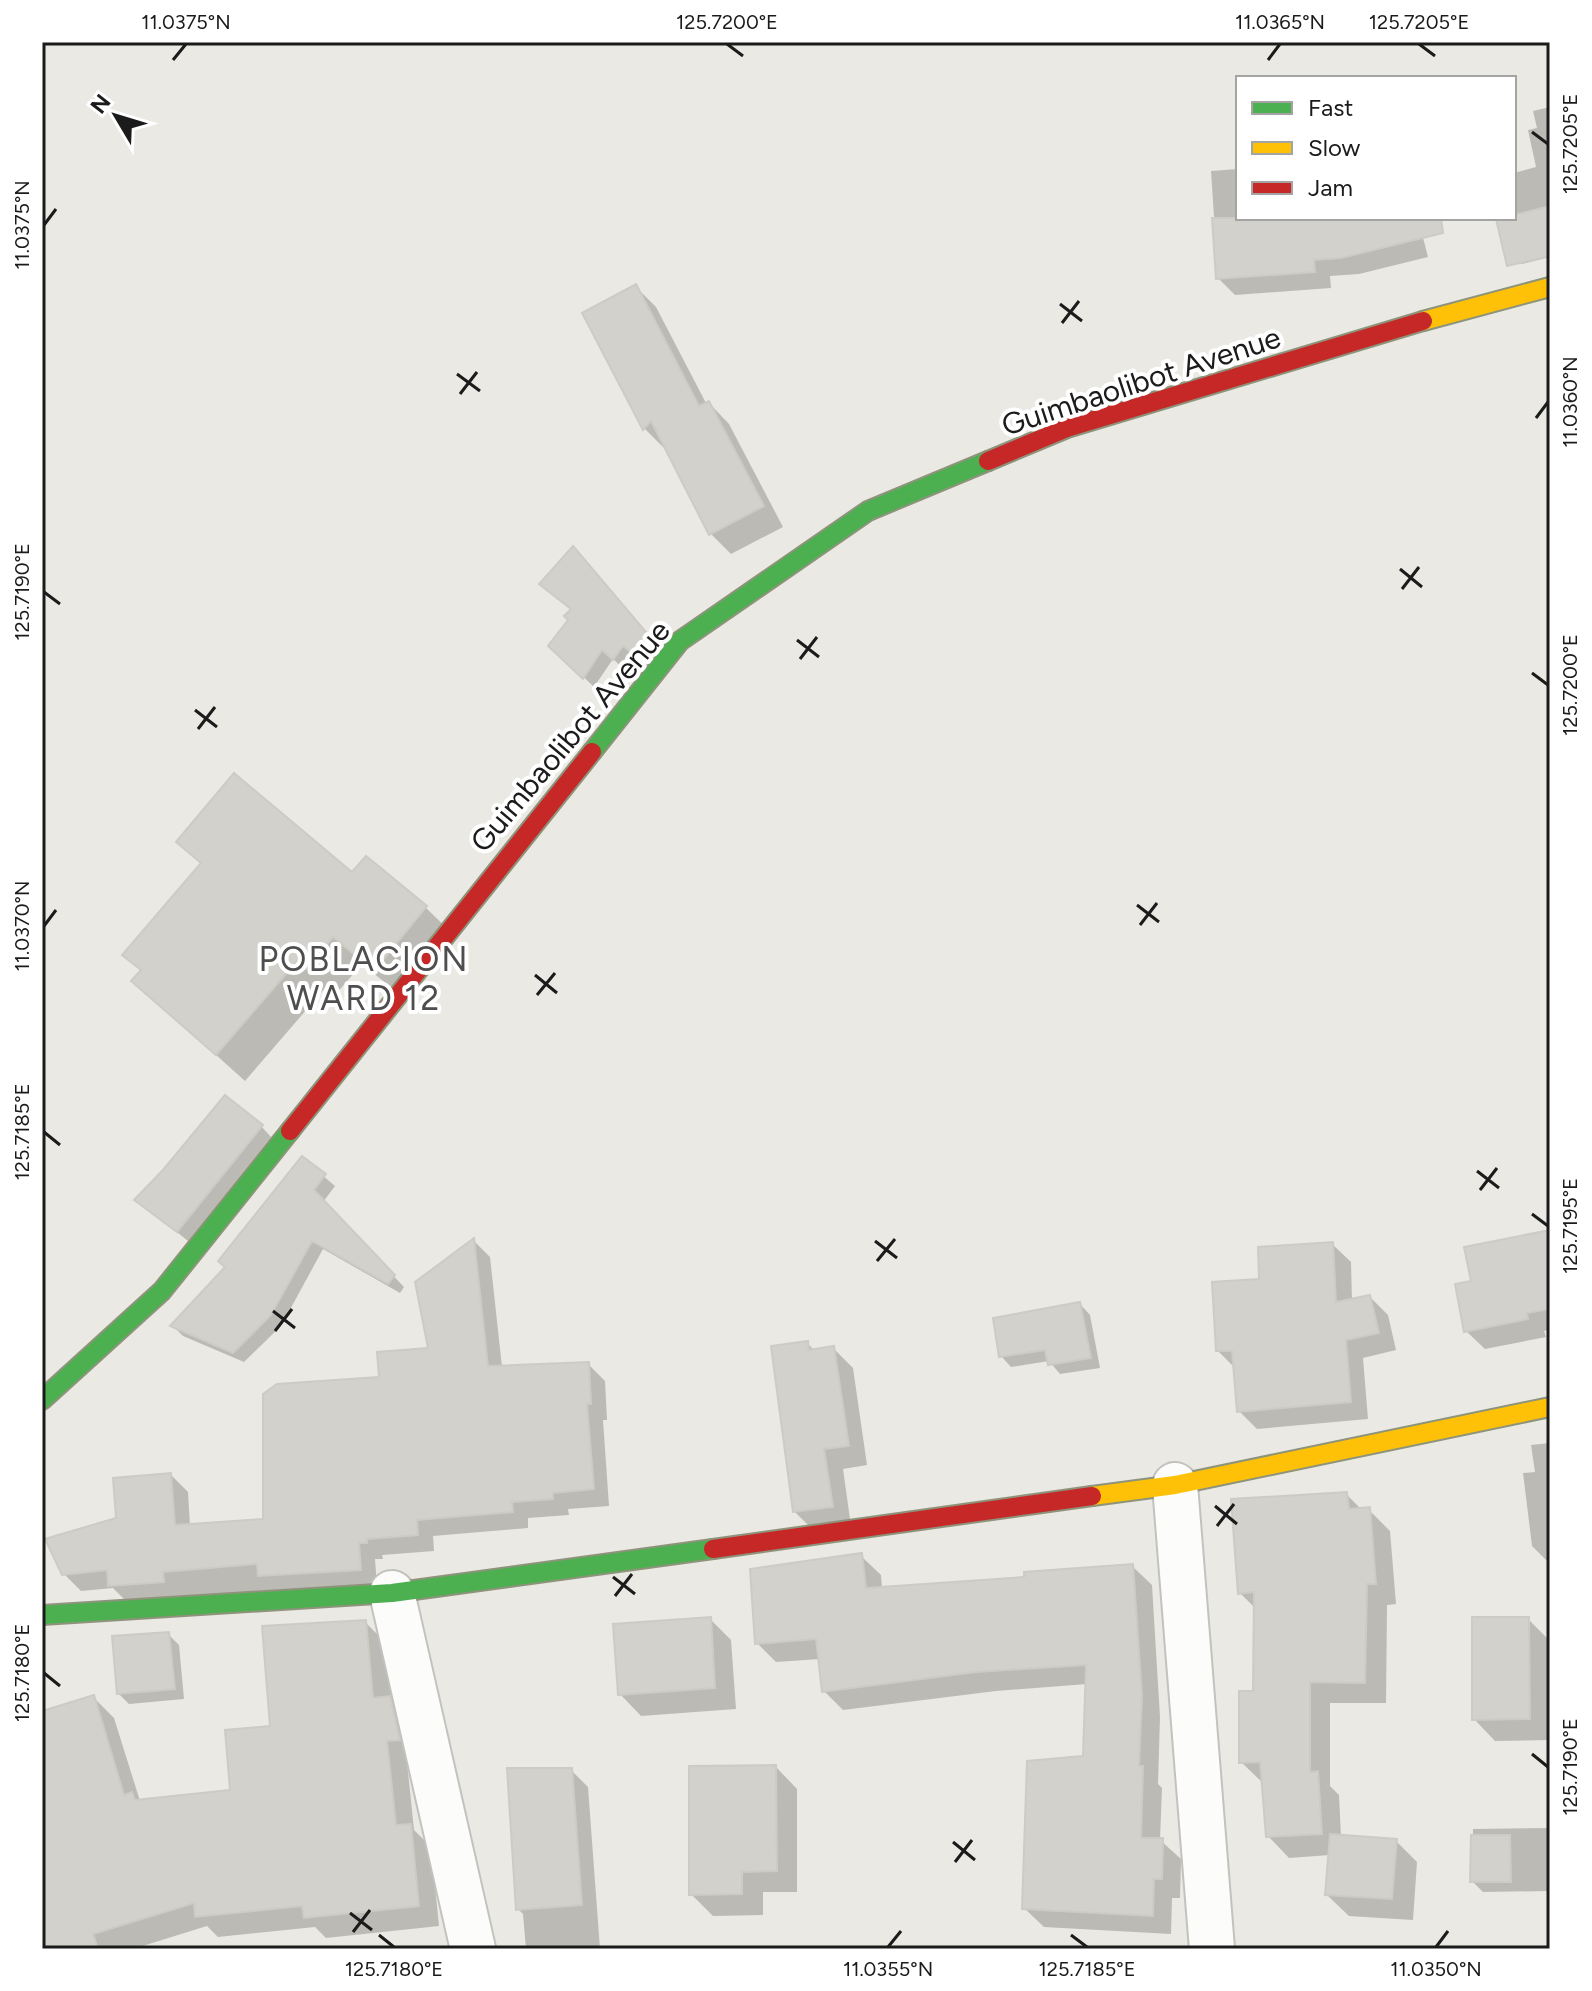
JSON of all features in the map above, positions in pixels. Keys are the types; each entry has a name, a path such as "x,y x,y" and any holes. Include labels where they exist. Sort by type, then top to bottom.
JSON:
{"street":[{"name":"Guimbaolibot Avenue","path":"42,1400 162,1291 680,641 868,511 1067,428 1483,303 1550,287"},
{"path":"42,1615 392,1593 1175,1485 1550,1407"},
{"path":"1175,1485 1212,1949"},
{"path":"392,1593 473,1949"}],"building":[{"path":"1550,206 1550,256 1507,266 1496,220 1516,220 1516,214"},
{"path":"1212,218 1441,220 1443,233 1341,258 1314,260 1315,272 1216,279"},
{"path":"636,284 699,406 709,401 764,506 709,535 651,421 643,430 582,313"},
{"path":"573,546 651,638 636,656 623,646 613,660 602,650 583,679 548,646 568,620 564,616 571,609 539,584"},
{"path":"234,773 352,872 366,856 427,906 374,971 333,937 306,969 297,961 216,1055 131,981 141,970 122,955 201,863 176,842"},
{"path":"225,1095 263,1125 177,1232 134,1200"},
{"path":"302,1156 326,1174 314,1190 395,1275 388,1284 312,1241 271,1315 233,1353 170,1326 225,1267 218,1261"},
{"path":"1550,1230 1550,1309 1527,1313 1528,1319 1464,1332 1455,1284 1471,1281 1464,1247"},
{"path":"474,1238 488,1366 589,1362 591,1404 587,1404 594,1489 553,1493 553,1499 512,1502 513,1512 417,1520 418,1535 367,1539 367,1543 359,1543 361,1570 258,1576 257,1564 163,1572 164,1582 108,1586 107,1570 62,1575 45,1539 116,1518 113,1478 171,1473 175,1525 263,1519 263,1394 277,1384 379,1377 377,1352 428,1348 415,1282"},
{"path":"1333,1242 1336,1302 1370,1295 1379,1333 1346,1340 1351,1402 1237,1412 1232,1351 1216,1351 1212,1282 1259,1279 1258,1247"},
{"path":"1080,1302 1091,1358 1048,1365 1045,1350 999,1357 993,1318"},
{"path":"808,1341 809,1350 834,1346 849,1446 824,1449 833,1507 793,1512 771,1346"},
{"path":"1347,1492 1349,1509 1370,1507 1376,1584 1367,1584 1365,1683 1310,1682 1310,1772 1318,1771 1322,1834 1266,1837 1260,1762 1239,1763 1239,1691 1253,1691 1254,1592 1238,1594 1231,1499"},
{"path":"862,1553 866,1588 1024,1577 1024,1572 1133,1564 1142,1696 1139,1766 1143,1766 1141,1838 1163,1838 1162,1879 1154,1879 1153,1916 1022,1909 1027,1761 1083,1756 1086,1665 976,1672 822,1692 816,1639 755,1644 750,1569"},
{"path":"711,1617 715,1688 618,1695 613,1624"},
{"path":"1472,1617 1529,1617 1530,1719 1472,1720"},
{"path":"366,1620 373,1698 390,1696 400,1740 387,1741 396,1825 411,1824 419,1906 304,1918 302,1906 195,1917 194,1903 93,1934 98,1949 42,1949 42,1711 94,1695 124,1795 132,1792 135,1800 230,1790 225,1730 270,1726 262,1626"},
{"path":"169,1632 175,1689 117,1694 112,1636"},
{"path":"776,1765 777,1871 742,1872 742,1894 689,1895 689,1766"},
{"path":"507,1768 572,1768 582,1905 516,1910"},
{"path":"1330,1834 1397,1839 1392,1899 1325,1895"},
{"path":"1471,1835 1510,1835 1511,1882 1470,1882"}],"traffic: fast":[{"path":"592,752 680,641 868,511 988,461"},
{"path":"42,1400 162,1291 290,1131"},
{"path":"42,1615 392,1593 713,1549"}],"traffic: slow":[{"path":"1423,321 1550,287"},
{"path":"1092,1496 1175,1485 1550,1407"}],"traffic: jam":[{"path":"988,461 1067,428 1423,321"},
{"path":"290,1131 592,752"},
{"path":"713,1549 1092,1496"}],"district":[{"name":"POBLACION WARD 12","path":"364,978"}]}
